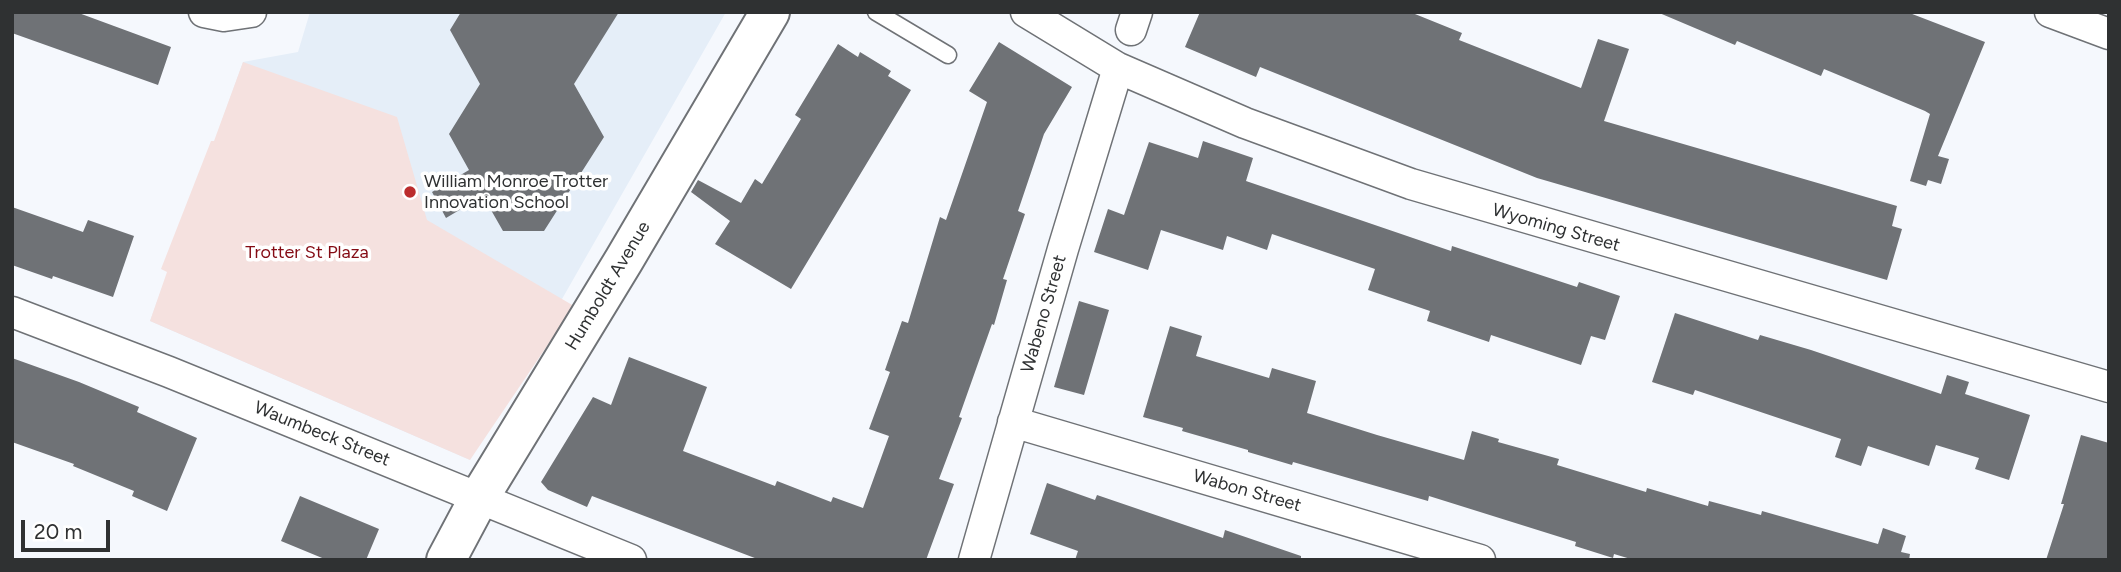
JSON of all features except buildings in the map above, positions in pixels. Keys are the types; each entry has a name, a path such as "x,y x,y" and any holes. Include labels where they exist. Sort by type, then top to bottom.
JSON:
{"street":[{"path":"204,12 224,16 251,12"},
{"name":"Humboldt Avenue","path":"446,560 479,498 624,260 770,12"},
{"name":"Wyoming Street","path":"1026,12 1118,68 1245,123 1411,184 2109,387"},
{"path":"2050,12 2109,34"},
{"name":"Wabeno Street","path":"974,560 1118,68"},
{"name":"Waumbeck Street","path":"12,312 169,372 631,560"},
{"name":"Wabon Street","path":"1013,422 1480,560"}],"lane":[{"path":"876,12 948,55"}],"shaded area":[{"name":"William Monroe Trotter Innovation School","path":"310,12 726,12 470,460 150,321 243,62 298,52"}],"green space":[{"name":"Trotter St Plaza","path":"243,62 397,117 427,220 574,306 470,460 150,321 167,272 161,269 211,141 214,141"}],"place":[{"name":"William Monroe Trotter Innovation School","path":"410,192"}]}
